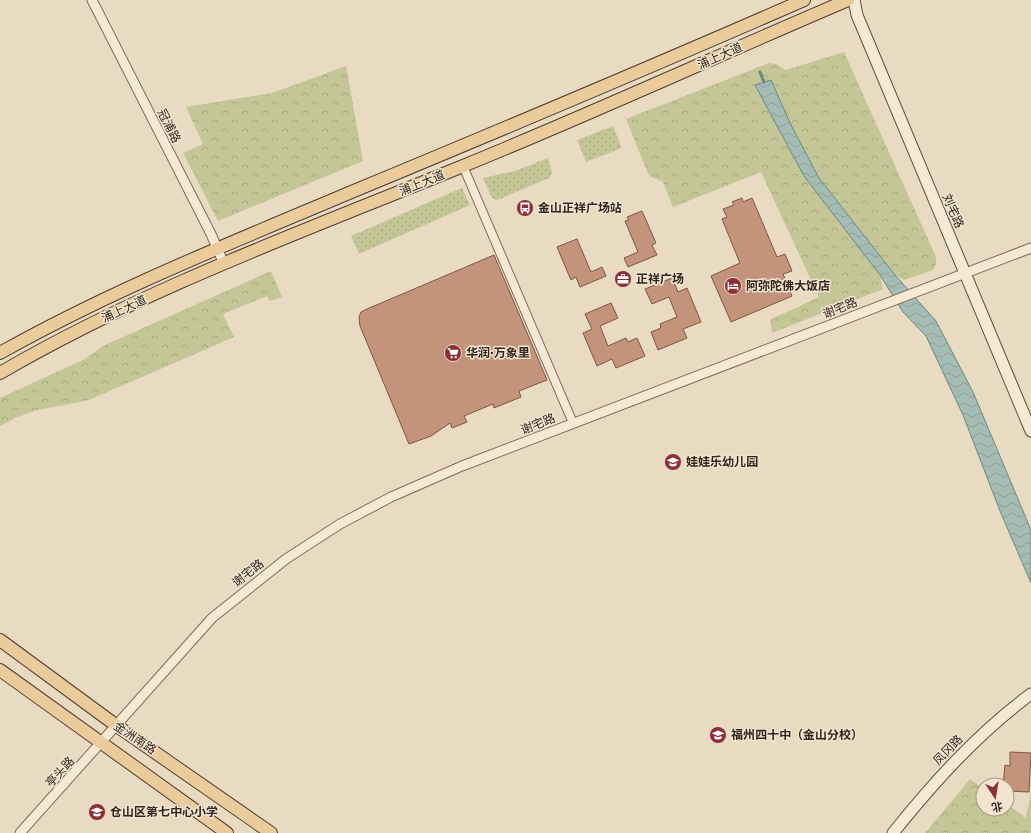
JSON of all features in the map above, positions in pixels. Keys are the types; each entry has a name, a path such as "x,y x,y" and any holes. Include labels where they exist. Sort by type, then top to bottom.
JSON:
{"main road":[{"name":"浦上大道","path":"0,353 89,306 218,248 636,73 804,0"},
{"name":"浦上大道","path":"0,373 78,331 224,264 614,103 848,0"},
{"name":"刘宅路","path":"854,0 856,15 1031,431"},
{"name":"金洲南路","path":"0,640 117,726 271,833"},
{"name":"金洲南路","path":"0,670 227,833"},
{"name":"凤冈路","path":"893,833 931,787 966,749 1031,694"}],"street":[{"name":"冠浦路","path":"92,0 218,248 224,264"},
{"path":"463,166 574,423"},
{"name":"谢宅路","path":"117,726 212,618 254,583 308,543 391,497 462,466 1031,248"},
{"name":"亭头路","path":"20,833 117,726"}],"green space":[{"path":"844,52 936,257 936,264 933,270 904,280 895,275 819,178 790,123 771,80 756,85 804,176 880,275 883,289 772,333 770,320 819,297 761,172 673,207 663,182 650,176 647,171 626,119 769,63 776,64 786,70"},
{"path":"346,66 363,161 218,221 183,153 203,144 186,107 272,93"},
{"path":"613,126 622,148 586,162 577,140"},
{"path":"548,158 552,173 549,178 500,199 495,200 491,196 483,178 515,171"},
{"path":"462,188 470,205 359,254 351,236"},
{"path":"271,271 282,297 270,301 267,296 223,314 234,337 89,400 38,410 17,417 0,426 0,398 83,360 105,345"},
{"path":"970,779 975,782 975,817 1015,817 1015,810 1026,818 1031,791 1031,833 925,833"}],"water":[{"path":"771,80 790,123 819,178 895,275 936,321 973,392 1031,530 1031,583 1000,511 963,415 926,336 903,312 880,275 804,176 755,85"}],"building":[{"path":"742,198 743,202 752,198 777,257 785,254 792,271 783,274 792,296 731,322 711,276 740,263 722,219 727,217 723,209 734,205 732,202"},
{"path":"642,211 656,243 652,245 657,255 628,267 624,258 638,252 625,221 629,220 627,217"},
{"path":"577,239 591,272 602,267 606,276 580,287 576,277 571,280 557,247"},
{"name":"华润·万象里","path":"494,255 547,380 519,391 521,397 494,408 493,404 464,416 467,422 452,428 450,423 431,436 409,444 360,326 359,317 361,312"},
{"path":"672,278 678,292 687,288 701,322 683,329 687,338 658,350 651,332 661,328 660,324 677,317 669,297 652,304 645,289"},
{"path":"611,303 618,318 600,326 608,346 626,338 628,342 637,338 645,356 616,368 612,359 597,366 583,333 592,329 585,314"},
{"path":"1010,752 1031,753 1029,792 1015,791 1015,777 1004,777 1005,765 1010,766"}],"waterway":[{"path":"760,72 764,82"}],"place":[{"name":"金山正祥广场站","path":"525,208"},
{"name":"正祥广场","path":"623,279"},
{"name":"阿弥陀佛大饭店","path":"733,286"},
{"name":"华润·万象里","path":"453,353"},
{"name":"娃娃乐幼儿园","path":"673,462"},
{"name":"福州四十中（金山分校）","path":"718,735"},
{"name":"仓山区第七中心小学","path":"97,812"}]}
